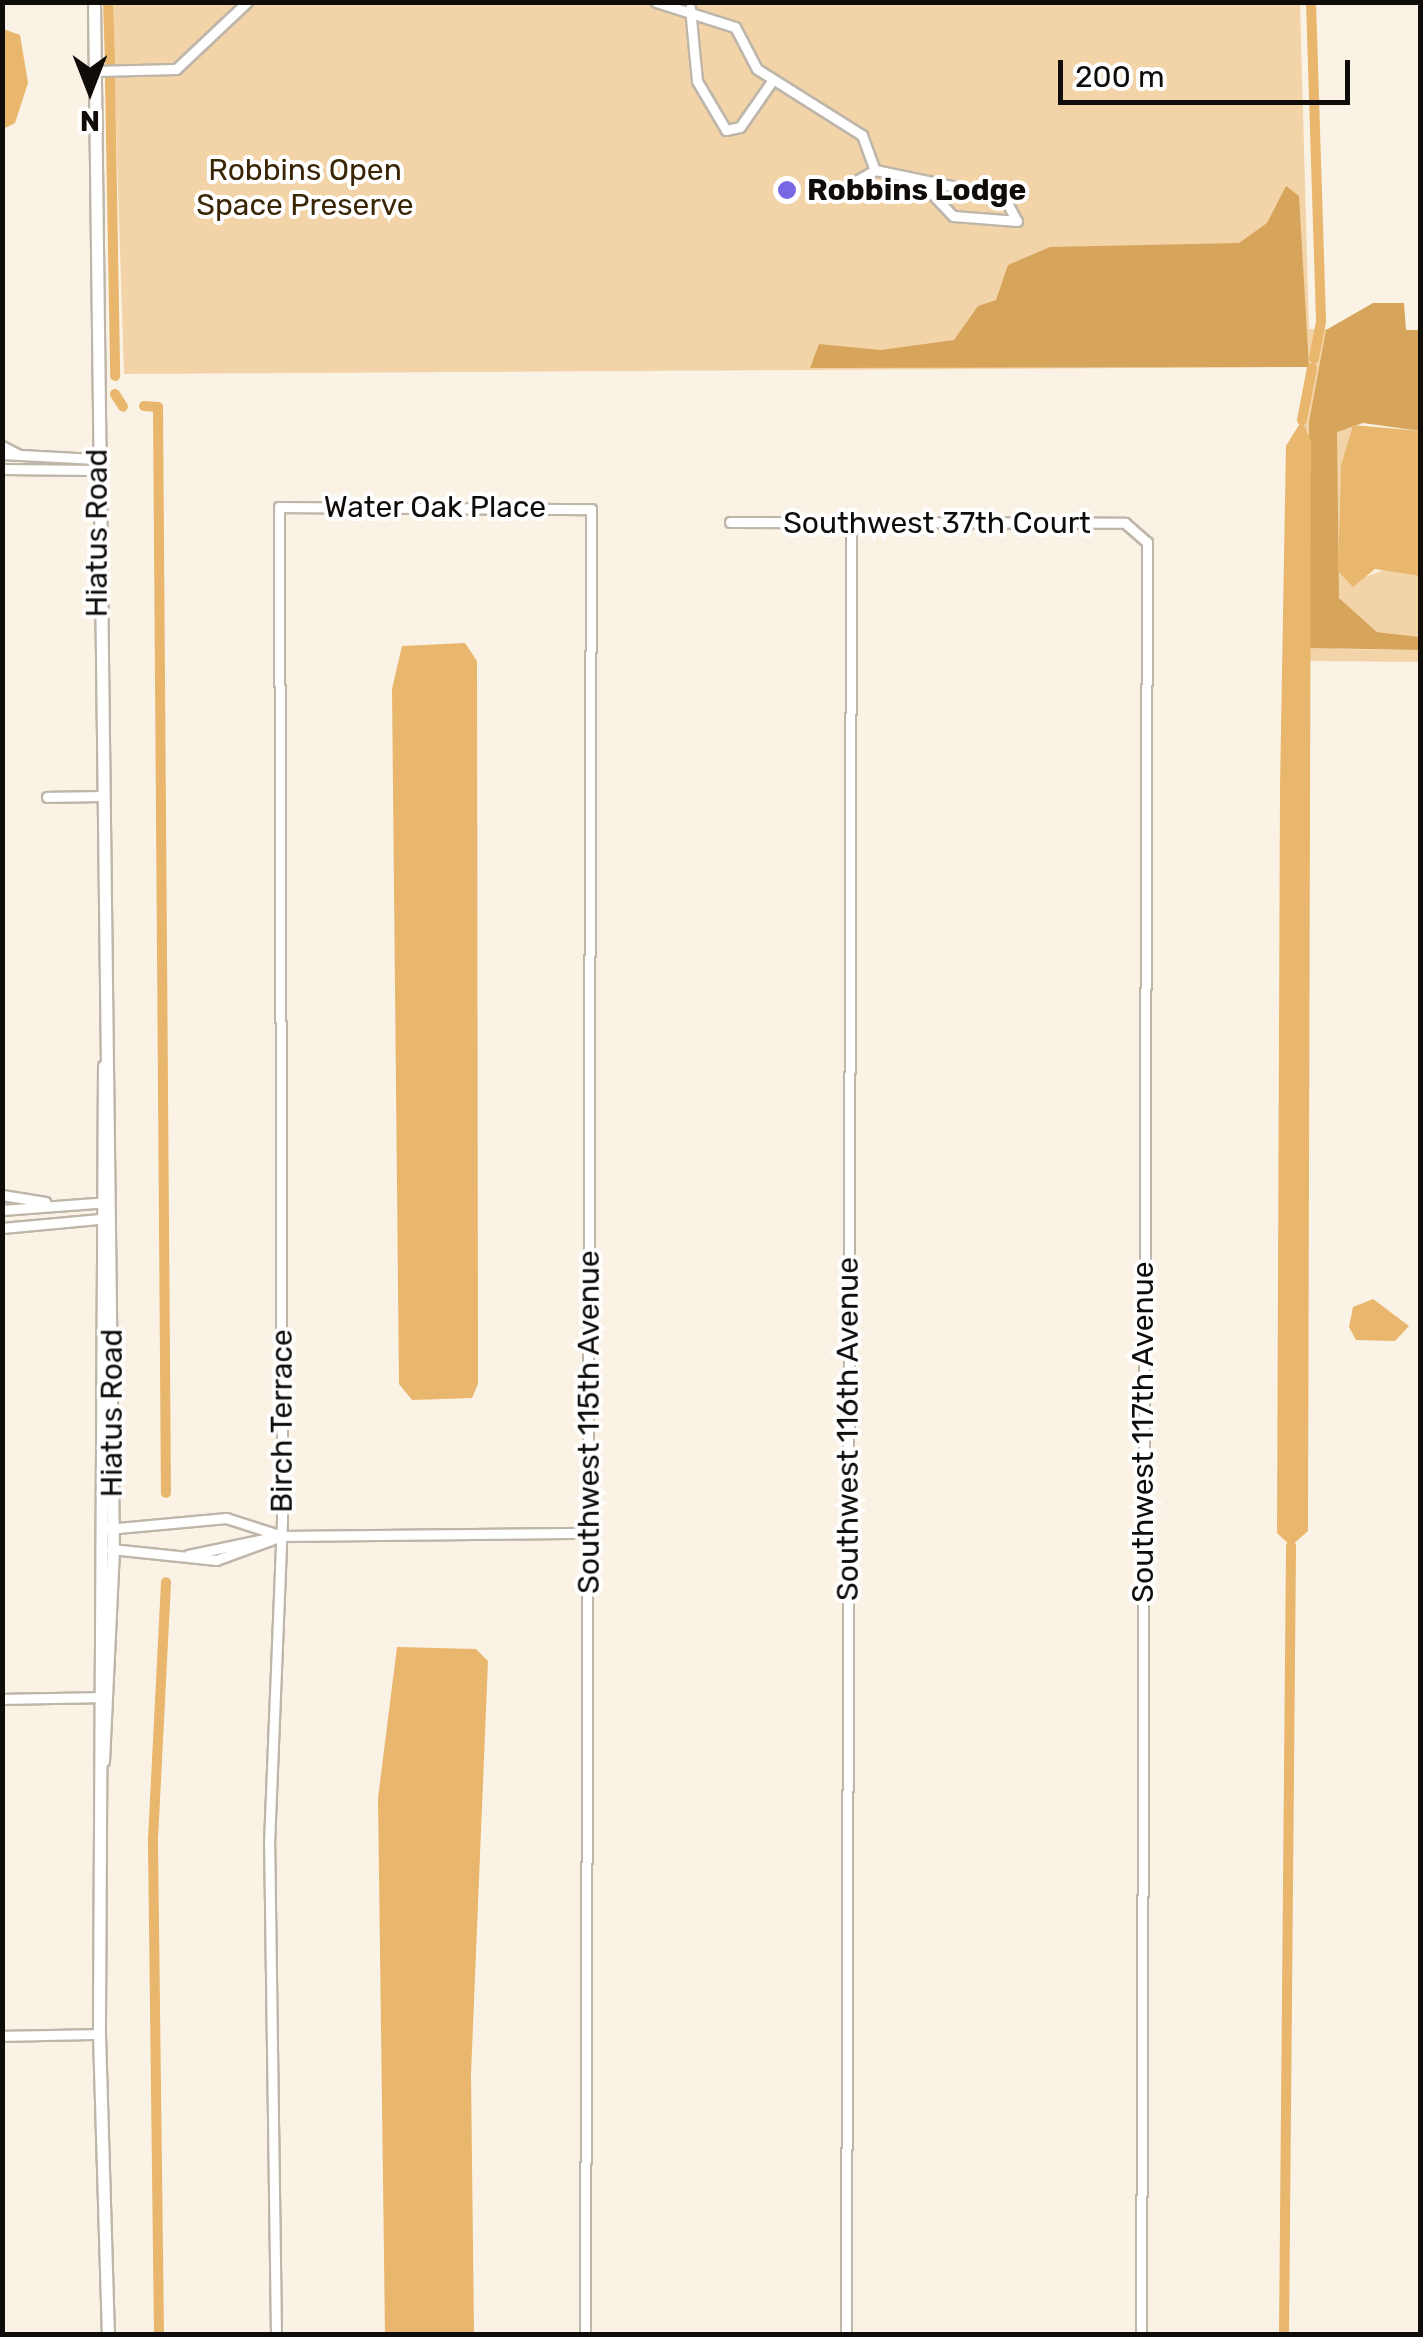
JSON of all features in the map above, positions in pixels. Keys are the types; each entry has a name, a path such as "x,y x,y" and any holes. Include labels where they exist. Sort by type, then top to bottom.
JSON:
{"street":[{"name":"Hiatus Road","path":"94,2 98,796 105,1202 98,1549 104,1697"},
{"path":"95,71 176,69 247,2"},
{"path":"656,2 690,8 734,27 772,82 862,135 876,170"},
{"path":"690,8 697,81 726,130 740,127 772,82"},
{"path":"839,191 876,170 1004,197 1017,221 953,216 920,182"},
{"path":"2,446 20,456"},
{"path":"2,454 96,464"},
{"path":"2,470 96,464"},
{"name":"Water Oak Place","path":"279,507 592,509"},
{"name":"Birch Terrace","path":"276,2334 269,1844 282,1536 279,507"},
{"name":"Southwest 115th Avenue","path":"585,2334 592,509"},
{"name":"Southwest 37th Court","path":"730,522 1142,530"},
{"name":"Southwest 116th Avenue","path":"846,2334 851,523"},
{"name":"Southwest 117th Avenue","path":"1141,2334 1142,530"},
{"path":"47,796 98,796"},
{"path":"2,1196 52,1204"},
{"path":"2,1210 105,1202"},
{"name":"Hiatus Road","path":"105,1218 113,1548 104,1697 99,2034 108,2334"},
{"path":"2,1228 105,1218"},
{"path":"99,1529 226,1518 282,1536"},
{"path":"226,1518 231,1538"},
{"path":"98,1549 216,1560 282,1536 591,1533"},
{"path":"185,1556 231,1538 268,1540"},
{"path":"2,1699 104,1697"},
{"path":"2,2036 99,2034"}],"green space":[{"name":"Robbins Open Space Preserve","path":"112,3 1300,3 1309,329 1420,330 1344,395 1324,437 1337,649 1420,650 1420,662 1309,661 1311,442 1302,420 1309,367 124,374"},
{"path":"1353,425 1341,465 1338,571 1362,578 1392,567 1420,576 1420,637 1377,632 1339,598 1331,466 1337,432"}],"shaded area":[{"path":"3,29 20,35 28,83 15,123 3,129"},
{"path":"1286,186 1299,196 1309,367 810,368 819,344 881,350 954,340 978,306 996,300 1008,265 1050,247 1239,243 1267,223"},
{"path":"1373,303 1404,303 1406,330 1420,330 1420,431 1363,423 1337,432 1339,598 1377,632 1420,637 1420,650 1309,648 1309,422 1326,330"},
{"path":"1302,420 1311,441 1308,1531 1291,1546 1277,1533 1280,786 1286,446"},
{"path":"1353,425 1420,431 1420,576 1375,569 1353,587 1338,571 1341,465"},
{"path":"465,643 477,661 478,1384 472,1398 412,1400 399,1384 392,689 402,646"},
{"path":"1373,1299 1409,1326 1395,1341 1356,1340 1349,1327 1353,1307"},
{"path":"397,1647 476,1649 488,1661 471,2074 474,2334 385,2334 378,1798"}],"waterway":[{"path":"108,2 110,62"},
{"path":"1311,2 1321,322 1314,358"},
{"path":"110,78 115,376"},
{"path":"1302,420 1312,368"},
{"path":"115,394 123,407"},
{"path":"144,406 158,407 166,1493"},
{"path":"1284,2334 1291,1546"},
{"path":"159,2334 153,1839 166,1582"}],"place":[{"name":"Robbins Lodge","path":"787,190"}]}
